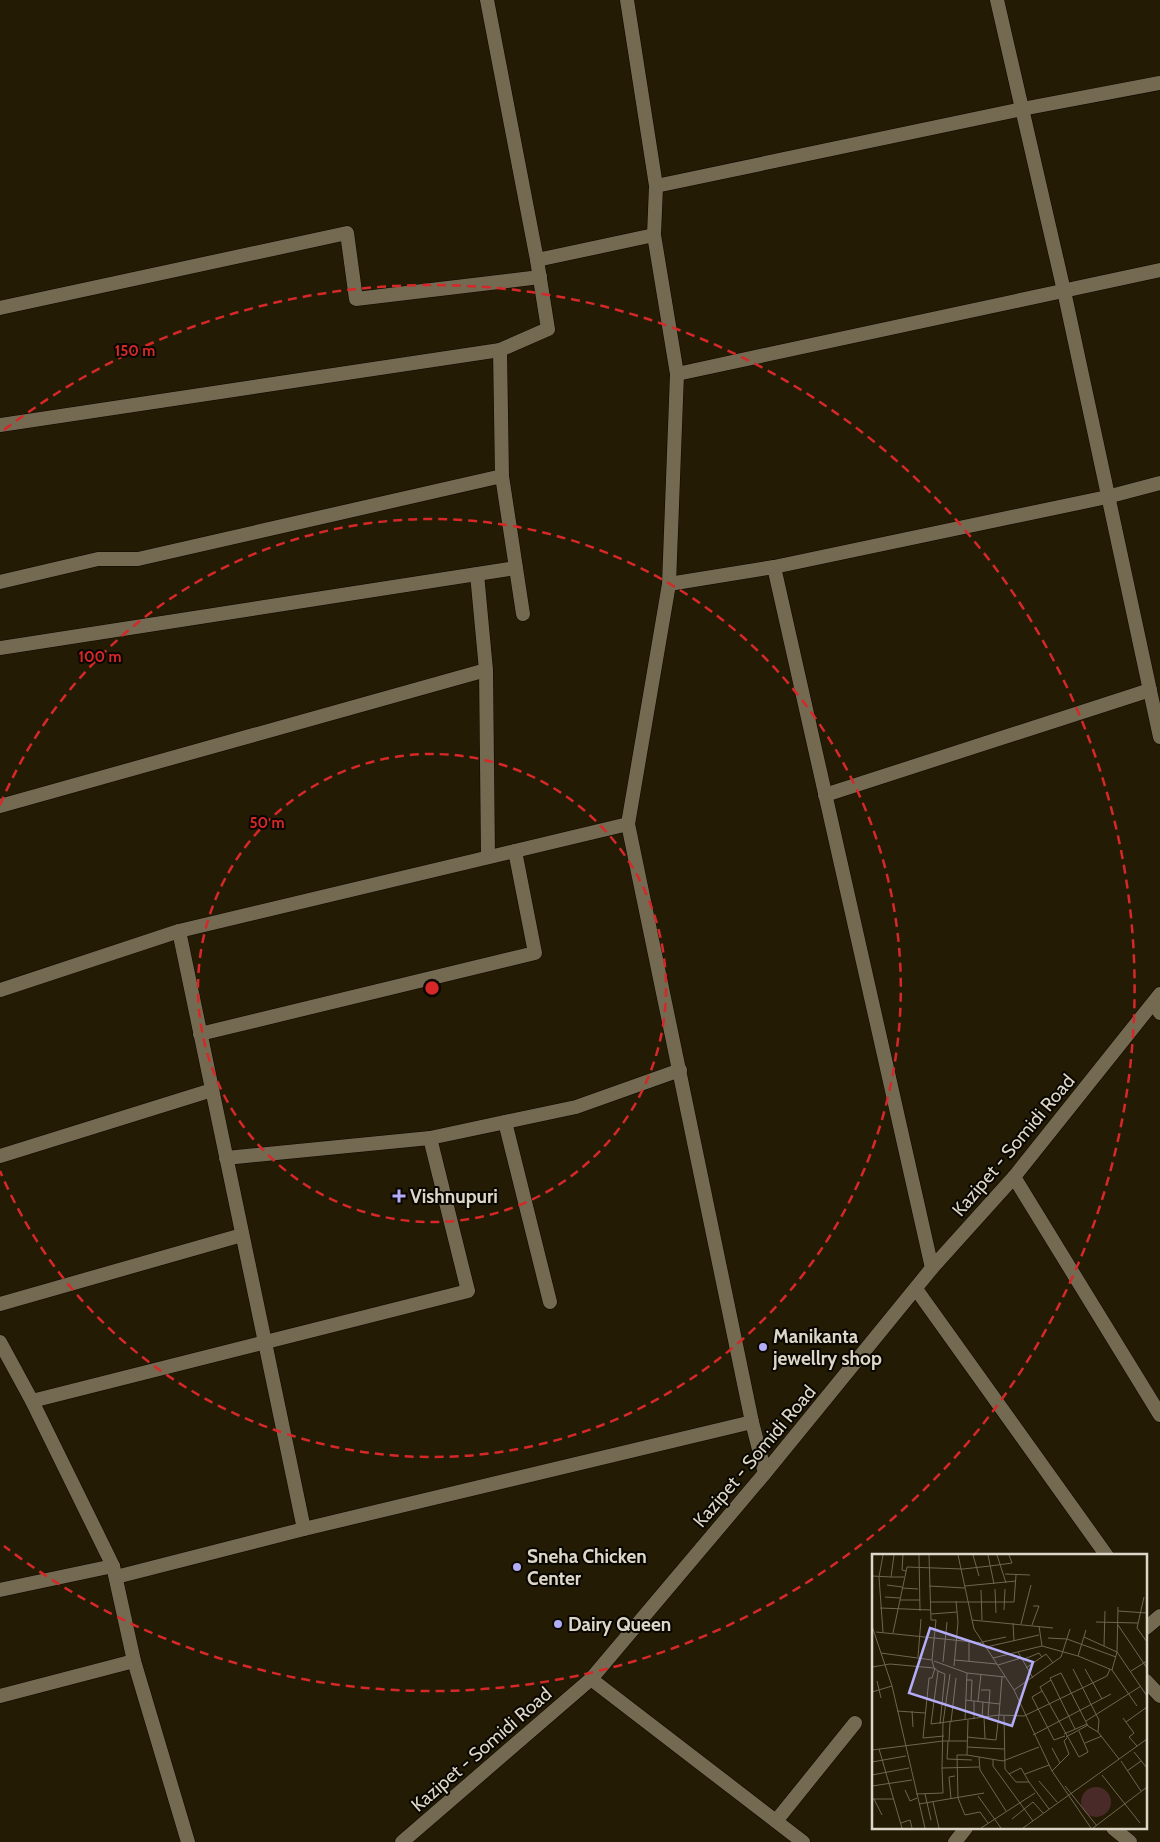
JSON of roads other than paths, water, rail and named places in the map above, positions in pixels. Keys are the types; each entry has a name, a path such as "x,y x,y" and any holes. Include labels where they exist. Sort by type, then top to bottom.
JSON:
{"street":[{"path":"0,425 500,350 548,329 537,260 487,0"},
{"path":"627,0 656,186 654,235 677,374 669,584 628,824 752,1422 765,1474"},
{"path":"998,0 1064,291 1160,737"},
{"path":"656,186 1160,83"},
{"path":"0,308 346,233 356,299 540,277"},
{"path":"537,260 654,235"},
{"path":"677,374 1160,270"},
{"path":"500,350 502,476 523,614"},
{"path":"0,582 98,559 138,559 502,476"},
{"path":"669,584 774,567 1160,483"},
{"path":"774,567 932,1268"},
{"path":"0,648 516,568"},
{"path":"477,574 486,670 488,856"},
{"path":"0,806 486,670"},
{"path":"825,795 1150,690"},
{"path":"0,990 178,931 628,824"},
{"path":"200,1034 534,953 515,851"},
{"path":"178,931 304,1529"},
{"name":"Kazipet - Somidi Road","path":"402,1842 591,1679 765,1474 932,1268 1014,1177 1158,1003"},
{"path":"226,1158 430,1138 576,1107 680,1070"},
{"path":"0,1156 212,1090"},
{"path":"505,1122 550,1302"},
{"path":"32,1400 468,1291 430,1138"},
{"path":"1014,1177 1160,1415"},
{"path":"0,1304 242,1235"},
{"path":"916,1289 1106,1554"},
{"path":"0,1342 32,1400 114,1572 134,1661 188,1842"},
{"path":"0,1590 114,1572 304,1529 752,1422"},
{"path":"0,1696 134,1661"},
{"path":"591,1679 803,1842"},
{"path":"1148,1683 1160,1696"},
{"path":"776,1821 855,1723"},
{"path":"955,1842 964,1830"},
{"path":"1115,1830 1130,1842"}],"place":[{"name":"Vishnupuri","path":"399,1196"},
{"name":"Manikanta jewellry shop","path":"763,1347"},
{"name":"Sneha Chicken Center","path":"517,1567"},
{"name":"Dairy Queen","path":"558,1624"}]}
